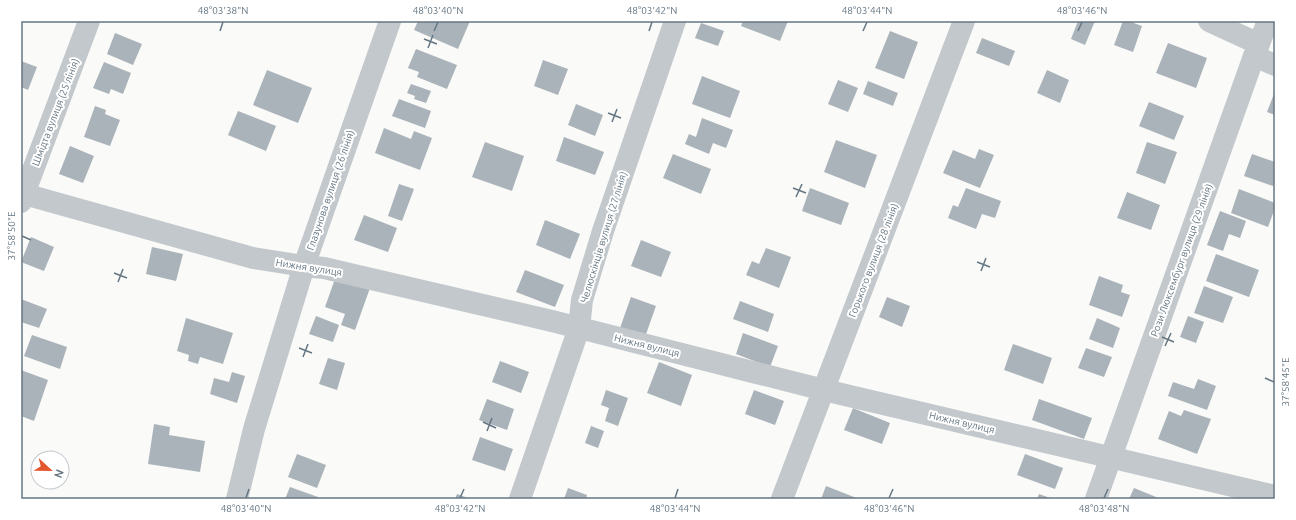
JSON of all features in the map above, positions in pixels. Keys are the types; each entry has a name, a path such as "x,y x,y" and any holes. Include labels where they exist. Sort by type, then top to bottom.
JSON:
{"street":[{"name":"Шмідта вулиця (25 лiнiя)","path":"22,197 89,21"},
{"name":"Глазунова вулиця (26 лiнiя)","path":"237,499 254,428 304,266 390,21"},
{"name":"Челюскінців вулиця (27 лiнiя)","path":"520,499 579,328 582,300 603,231 675,21"},
{"name":"Горького вулиця (28 лiнiя)","path":"782,499 964,21"},
{"path":"1209,21 1257,50 1275,65"},
{"name":"Рози Люксембург вулиця (29 лiнiя)","path":"1096,499 1268,21"},
{"name":"Нижня вулиця","path":"22,197 253,258 324,268 579,328 824,390 1111,456 1275,496"}],"building":[{"path":"418,21 470,21 458,49 414,30"},
{"path":"743,21 788,21 780,41 741,26"},
{"path":"1078,21 1095,21 1085,45 1071,39"},
{"path":"1123,21 1128,21 1142,26 1133,52 1114,45"},
{"path":"701,23 724,31 718,46 695,38"},
{"path":"890,31 918,42 904,79 875,68"},
{"path":"115,33 142,44 133,65 107,54"},
{"path":"982,38 1015,51 1009,66 976,53"},
{"path":"1168,43 1207,58 1196,88 1156,73"},
{"path":"416,49 457,65 447,89 417,77 419,72 408,68"},
{"path":"543,60 568,69 558,95 534,86"},
{"path":"21,61 37,67 28,90 21,87"},
{"path":"104,62 131,73 123,94 111,89 109,94 93,88"},
{"path":"267,70 312,88 298,123 253,105"},
{"path":"1047,70 1069,80 1060,103 1037,93"},
{"path":"702,76 740,91 730,118 692,104"},
{"path":"838,80 858,88 848,112 828,104"},
{"path":"868,81 898,93 893,106 863,94"},
{"path":"411,84 431,91 426,103 414,99 415,96 407,93"},
{"path":"1275,91 1275,115 1267,112"},
{"path":"399,99 431,111 425,128 392,116"},
{"path":"1149,102 1184,116 1174,140 1139,126"},
{"path":"576,104 603,115 595,136 568,125"},
{"path":"95,106 106,110 105,114 120,120 110,146 84,137"},
{"path":"238,111 276,126 266,151 228,135"},
{"path":"702,118 733,130 726,148 713,143 709,154 685,144 689,134 696,137"},
{"path":"384,128 411,139 414,131 432,138 420,170 375,153"},
{"path":"564,137 604,152 595,175 556,161"},
{"path":"836,140 877,155 865,188 824,172"},
{"path":"485,142 524,156 512,191 472,177"},
{"path":"1147,142 1177,152 1165,184 1136,173"},
{"path":"70,146 94,156 83,183 59,174"},
{"path":"979,149 994,155 980,188 943,173 953,150 975,159"},
{"path":"673,154 711,169 701,194 663,178"},
{"path":"1252,154 1275,162 1275,182 1273,186 1244,176"},
{"path":"399,184 414,189 402,221 388,216"},
{"path":"810,188 849,203 841,225 802,211"},
{"path":"966,188 1001,201 995,218 982,214 976,229 948,218 953,205 958,207"},
{"path":"1239,189 1275,203 1275,208 1268,227 1231,213"},
{"path":"1127,192 1160,205 1151,230 1117,218"},
{"path":"1220,211 1246,221 1240,238 1229,234 1223,251 1207,245"},
{"path":"364,215 397,228 388,252 354,240"},
{"path":"545,220 580,234 570,259 536,245"},
{"path":"31,237 54,247 44,271 21,262"},
{"path":"641,240 671,252 661,277 631,266"},
{"path":"152,247 183,254 176,281 146,274"},
{"path":"766,248 791,257 779,288 746,275 752,261 759,264"},
{"path":"1216,254 1259,270 1249,297 1206,281"},
{"path":"525,270 564,285 555,307 516,292"},
{"path":"336,276 370,288 355,330 341,325 345,314 325,307"},
{"path":"1099,276 1123,285 1121,292 1130,295 1122,317 1089,305"},
{"path":"1204,286 1233,297 1223,323 1194,313"},
{"path":"631,297 656,306 645,337 620,328"},
{"path":"887,297 910,306 902,327 879,317"},
{"path":"21,299 47,309 39,328 21,322"},
{"path":"740,301 774,314 768,332 733,319"},
{"path":"316,316 339,325 333,342 309,334"},
{"path":"1188,316 1204,322 1196,343 1180,337"},
{"path":"186,318 233,333 223,364 200,357 198,364 188,361 189,355 177,351"},
{"path":"1097,318 1120,328 1113,348 1089,339"},
{"path":"743,333 778,346 770,367 736,354"},
{"path":"32,335 67,347 60,369 24,356"},
{"path":"1013,344 1052,358 1043,384 1004,370"},
{"path":"1086,348 1112,357 1104,377 1078,368"},
{"path":"328,358 345,363 337,390 319,384"},
{"path":"500,361 529,372 521,393 492,382"},
{"path":"659,362 692,375 681,406 647,393"},
{"path":"21,370 48,380 34,421 21,416"},
{"path":"232,372 245,376 237,403 210,394 214,378 229,382"},
{"path":"1198,379 1216,386 1207,410 1168,396 1173,382 1194,389"},
{"path":"606,390 628,398 618,426 605,421 609,408 601,405"},
{"path":"754,390 784,401 775,425 745,414"},
{"path":"487,399 514,409 507,430 479,420"},
{"path":"1039,399 1092,418 1084,439 1032,420"},
{"path":"853,408 890,423 882,444 844,430"},
{"path":"1184,410 1211,419 1197,454 1158,439 1169,411 1181,416"},
{"path":"154,424 170,427 169,435 205,441 200,472 148,464"},
{"path":"591,426 604,431 598,448 585,443"},
{"path":"480,437 513,449 505,471 472,460"},
{"path":"297,454 326,465 317,488 288,477"},
{"path":"1025,454 1063,468 1055,489 1017,475"},
{"path":"826,486 859,499 821,499"},
{"path":"290,487 318,497 318,499 285,499"},
{"path":"568,488 587,495 586,499 564,499"},
{"path":"1134,488 1161,499 1129,499"},
{"path":"457,494 471,499 455,499"},
{"path":"1039,494 1053,499 1037,499"}]}
